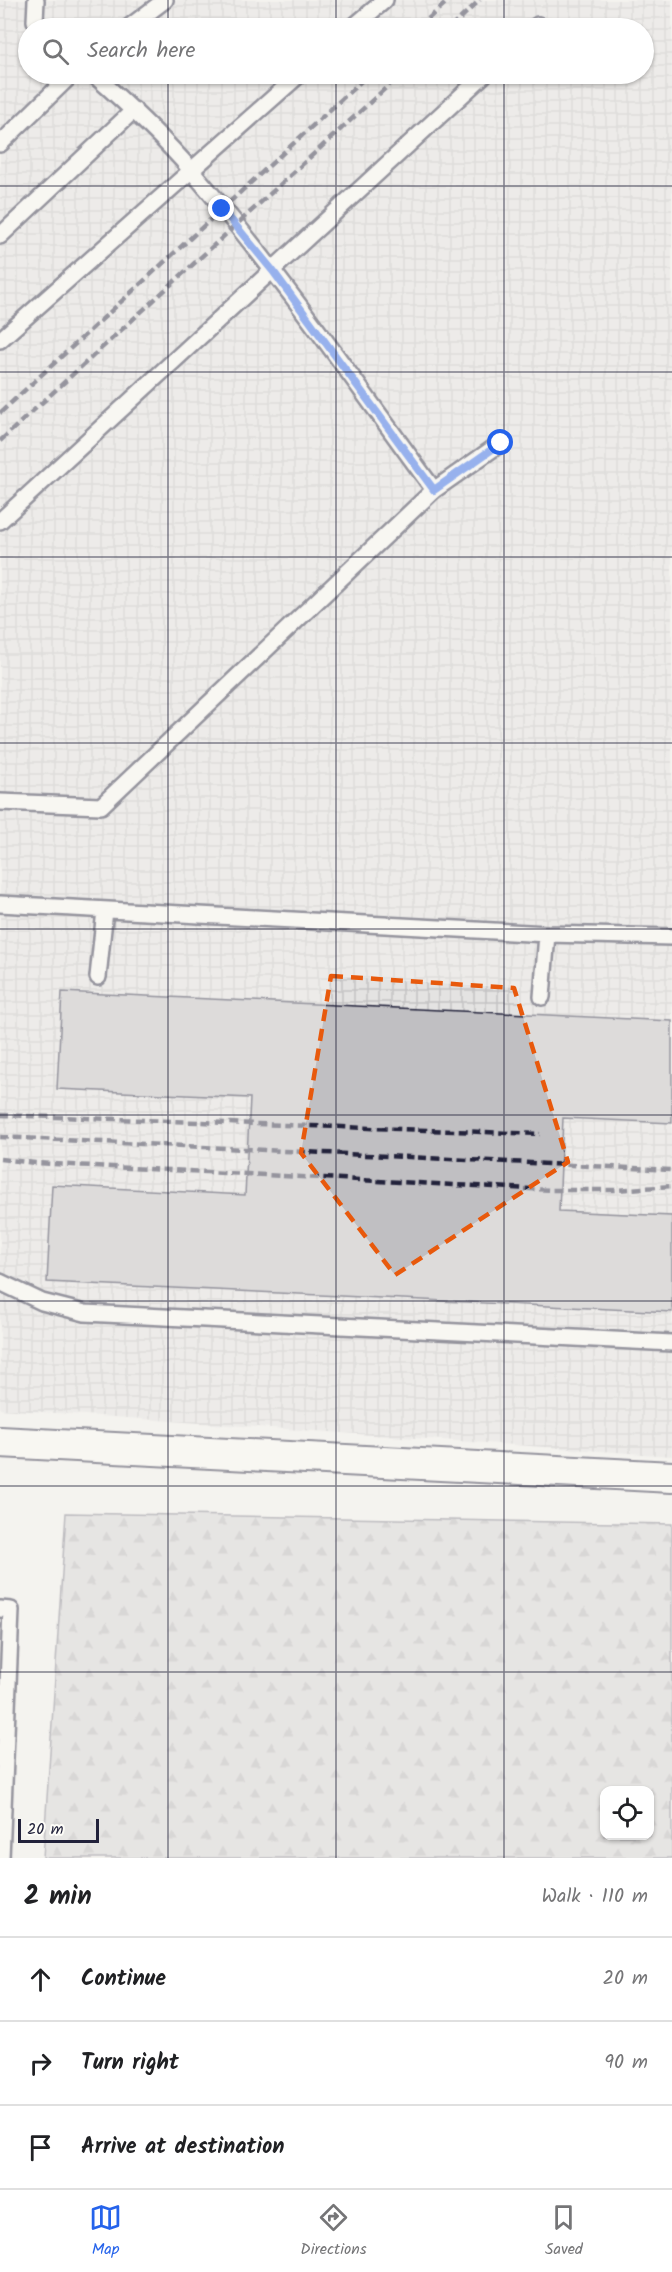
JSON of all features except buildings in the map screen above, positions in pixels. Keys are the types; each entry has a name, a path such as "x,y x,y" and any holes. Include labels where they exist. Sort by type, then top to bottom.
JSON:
{"street":[{"path":"0,1442 672,1477"}],"lane":[{"path":"35,18 36,0"},
{"path":"141,18 165,0"},
{"path":"364,18 385,0"},
{"path":"0,144 62,84"},
{"path":"104,84 134,110 190,169 273,271 434,490"},
{"path":"0,340 288,84"},
{"path":"0,521 474,84"},
{"path":"0,236 134,110"},
{"path":"0,802 101,806 434,490 501,443"},
{"path":"0,903 547,934 672,937"},
{"path":"98,977 105,910"},
{"path":"542,997 547,934"},
{"path":"0,1282 42,1302 85,1313 672,1343"},
{"path":"0,1609 11,1610 1,1858"}],"highlighted area":[{"path":"331,976 514,988 568,1162 395,1275 301,1153"}],"shaded area":[{"path":"0,0 672,0 672,1456 0,1409"}],"green space":[{"path":"66,1513 672,1524 672,1858 43,1858"}],"railway":[{"path":"429,18 449,0"},
{"path":"461,18 480,0"},
{"path":"0,413 358,84"},
{"path":"0,441 390,84"},
{"path":"0,1115 540,1134"},
{"path":"0,1137 672,1170"},
{"path":"0,1159 35,1163 551,1190 615,1190 672,1186"}],"route":[{"path":"222,209 273,271 434,490 501,443"}]}
